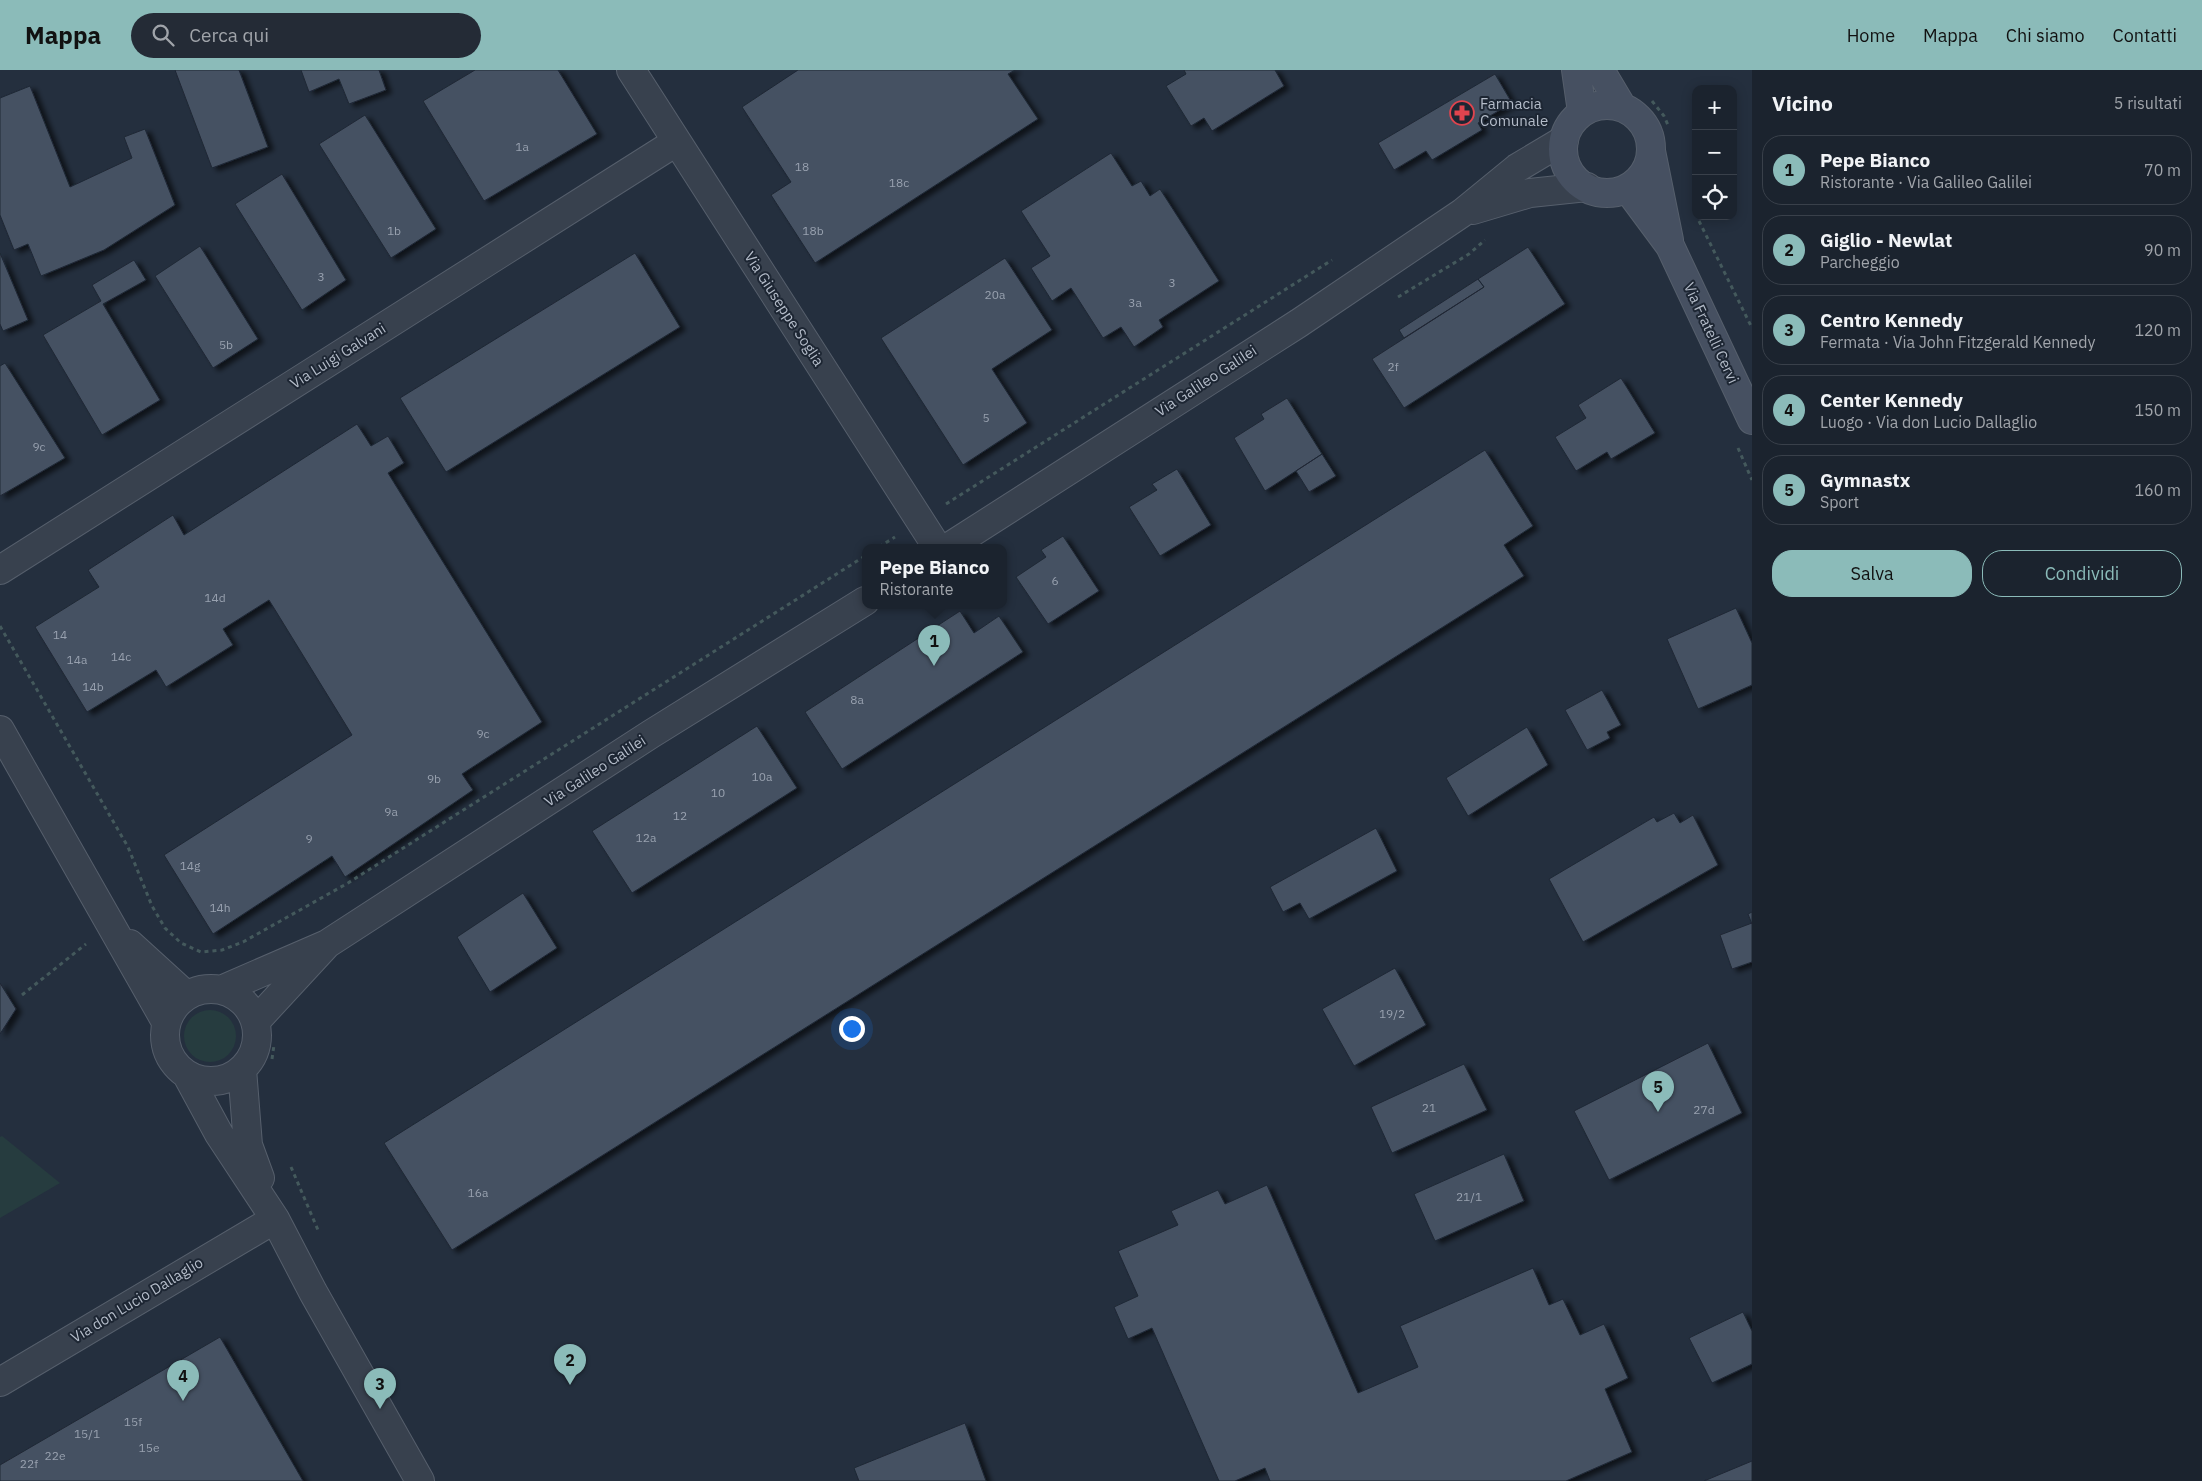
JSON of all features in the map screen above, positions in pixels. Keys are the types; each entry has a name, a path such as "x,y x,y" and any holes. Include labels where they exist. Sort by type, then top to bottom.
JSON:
{"main road":[{"path":"1576,70 1582,112"},
{"path":"1600,70 1622,107"},
{"path":"1598,106 1622,107 1633,113 1643,123 1650,136 1652,151 1648,166 1635,184 1627,188 1601,192 1587,187 1577,180 1567,168 1563,150 1564,140 1570,126 1582,112 1598,106"},
{"name":"Via Fratelli Cervi","path":"1652,151 1670,246"},
{"name":"Via Fratelli Cervi","path":"1627,188 1670,246 1752,420"}],"street":[{"name":"Via Giuseppe Soglia","path":"631,70 935,544"},
{"name":"Via Galileo Galilei","path":"955,544 1299,323 1462,213 1517,168 1564,140"},
{"name":"Via Luigi Galvani","path":"0,570 676,142"},
{"name":"Via Galileo Galilei","path":"1462,213 1530,193 1587,187"},
{"name":"Via Galileo Galilei","path":"221,990 327,944 651,734 862,603"},
{"path":"0,730 166,1022"},
{"path":"110,924 186,996"},
{"name":"Via Galileo Galilei","path":"265,1030 327,944"},
{"path":"209,989 221,990 236,997 248,1008 265,1030 257,1035 255,1048 250,1059 242,1069 230,1077 216,1081 201,1080 187,1075 175,1065 167,1052 164,1038 166,1022 171,1012 186,996 209,989"},
{"path":"242,1069 248,1145 274,1219"},
{"path":"187,1075 219,1134 274,1219 420,1481"},
{"name":"Via don Lucio Dallaglio","path":"0,1382 274,1219"}],"path":[{"path":"1698,220 1752,328"},
{"path":"884,544 1340,255"},
{"path":"1736,444 1752,480"},
{"path":"0,626 128,847 152,906 165,928 182,943 201,952 222,950 243,942 263,929 303,909 862,558"},
{"path":"22,995 110,924"},
{"path":"263,929 286,962"},
{"path":"265,1030 272,1062"},
{"path":"290,1166 320,1235"}],"green space":[{"path":"205,1010 215,1010 229,1017 236,1031 236,1041 229,1055 215,1062 205,1062 195,1058 188,1051 184,1041 184,1031 188,1021 195,1014"},
{"path":"2,1136 60,1183 0,1218 0,1137"}],"building":[{"path":"175,70 239,70 268,147 212,168"},
{"path":"301,70 379,70 386,90 349,104 339,79 309,92"},
{"path":"475,70 558,70 597,134 484,201 423,101"},
{"path":"798,70 1015,70 1008,74 1038,119 815,263 771,195 791,182 742,107"},
{"path":"1184,70 1275,70 1284,86 1212,131 1204,118 1191,126 1166,86 1186,74"},
{"name":"Farmacia Comunale","path":"1495,74 1512,103 1478,123 1482,130 1432,160 1426,151 1394,170 1378,143"},
{"path":"30,86 70,187 132,158 124,137 145,129 175,205 104,250 41,276 28,244 14,250 0,215 0,98"},
{"path":"365,115 436,229 391,258 319,144"},
{"path":"1111,153 1132,186 1141,181 1150,196 1160,189 1219,281 1159,320 1163,327 1134,347 1121,327 1103,338 1071,288 1052,301 1031,268 1050,256 1021,211"},
{"path":"282,174 346,280 302,310 235,204"},
{"path":"200,246 258,339 213,368 155,276"},
{"path":"1528,247 1565,304 1404,408 1372,359 1484,287 1478,279"},
{"path":"0,253 28,320 3,331 0,324"},
{"path":"635,253 680,327 446,472 400,398"},
{"path":"1005,258 1052,330 992,369 1027,423 963,465 881,338"},
{"path":"134,260 146,280 103,304 160,400 102,435 43,335 101,301 92,285"},
{"path":"1478,279 1484,287 1404,338 1399,330"},
{"path":"5,363 65,458 0,496 0,366"},
{"path":"1621,378 1655,433 1611,459 1607,452 1576,471 1555,437 1586,418 1578,405"},
{"path":"1287,398 1322,454 1265,491 1234,438 1264,419 1261,414"},
{"path":"357,424 371,446 388,436 404,463 388,473 542,722 462,774 473,790 345,877 332,856 213,934 164,855 352,735 269,600 223,629 233,645 166,687 156,670 87,712 35,627 99,587 88,570 173,515 184,535"},
{"path":"1485,450 1533,526 1504,545 1524,576 452,1250 384,1143"},
{"path":"1322,454 1336,476 1309,492 1296,471"},
{"path":"1177,469 1211,525 1160,556 1129,507 1157,490 1152,484"},
{"path":"1063,536 1099,591 1048,624 1016,577 1046,557 1041,550"},
{"path":"1736,608 1752,643 1752,685 1698,709 1667,639"},
{"path":"960,611 974,633 999,616 1023,652 842,769 805,712"},
{"path":"1602,690 1621,725 1607,732 1610,738 1587,750 1565,710"},
{"path":"757,726 797,788 632,893 592,831"},
{"path":"1527,727 1548,765 1468,816 1446,778"},
{"path":"1674,813 1680,823 1693,815 1718,865 1583,942 1549,879 1654,817 1657,822"},
{"path":"1376,828 1397,871 1309,919 1300,903 1283,912 1270,887"},
{"path":"523,893 557,948 490,992 457,937"},
{"path":"1752,912 1752,924 1748,914"},
{"path":"1752,923 1752,962 1732,969 1720,935"},
{"path":"1395,968 1426,1025 1354,1066 1322,1009"},
{"path":"0,983 16,1009 0,1034"},
{"path":"1708,1043 1742,1113 1609,1180 1574,1111"},
{"path":"1464,1064 1487,1110 1392,1153 1371,1107"},
{"path":"1504,1154 1524,1201 1435,1241 1414,1194"},
{"path":"1267,1185 1358,1393 1418,1367 1400,1326 1533,1268 1549,1305 1563,1299 1580,1335 1604,1324 1628,1378 1605,1389 1632,1452 1566,1481 1270,1481 1265,1468 1235,1481 1219,1481 1152,1328 1128,1339 1114,1307 1138,1296 1118,1251 1178,1225 1171,1211 1218,1190 1225,1204"},
{"path":"1743,1312 1752,1331 1752,1364 1712,1383 1689,1338"},
{"path":"220,1337 303,1481 0,1481 0,1465"},
{"path":"965,1423 986,1481 859,1481 854,1468"},
{"path":"1752,1461 1752,1481 1704,1481"}],"place":[{"name":"Farmacia Comunale","path":"1462,113"},
{"name":"Pepe Bianco","path":"934,666"},
{"name":"Gymnastx","path":"1658,1112"},
{"name":"Giglio - Newlat","path":"570,1385"},
{"name":"Center Kennedy","path":"183,1401"},
{"name":"Centro Kennedy","path":"380,1409"}]}
